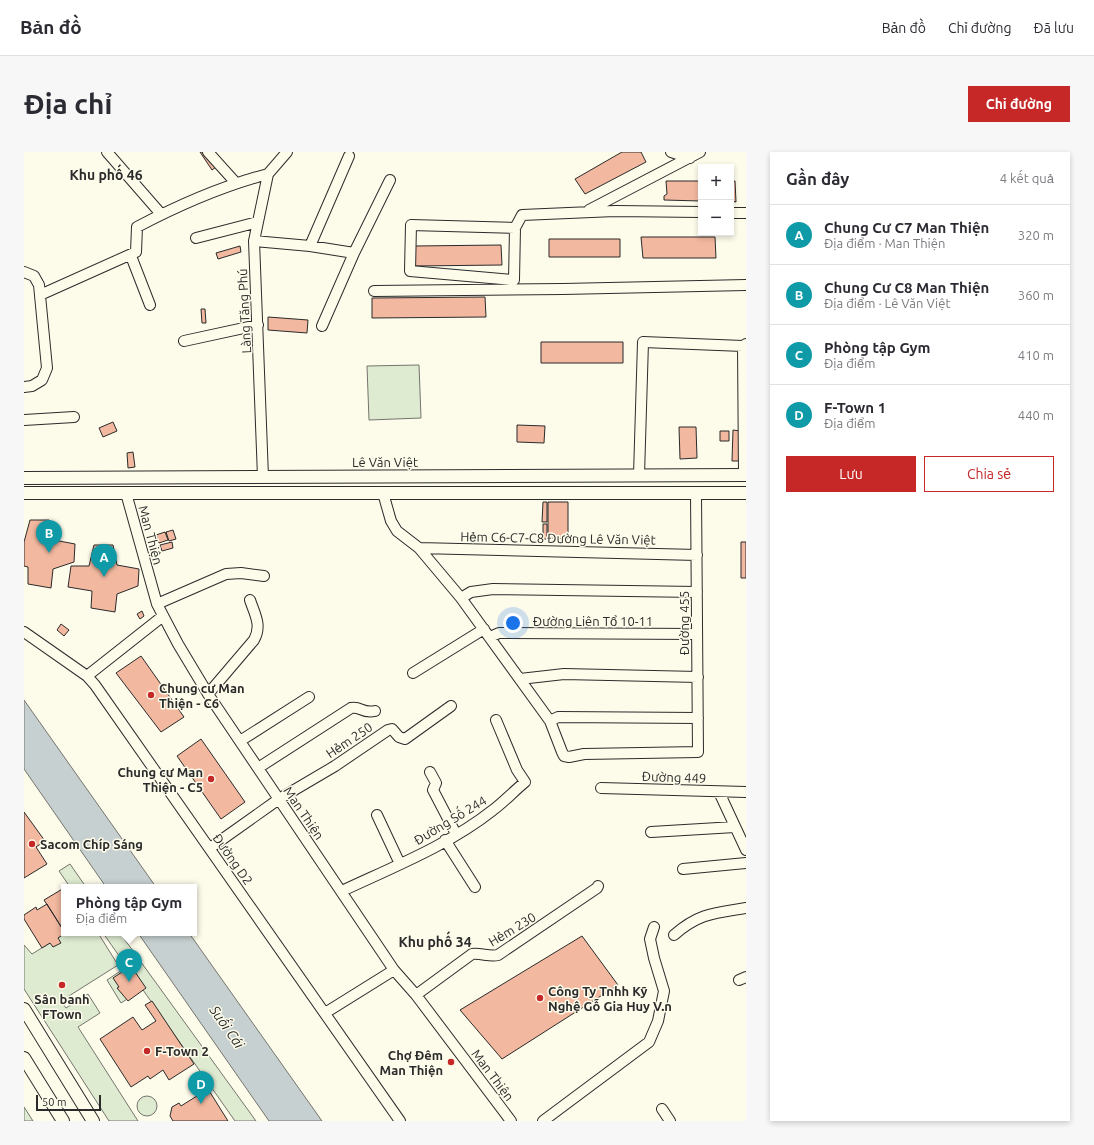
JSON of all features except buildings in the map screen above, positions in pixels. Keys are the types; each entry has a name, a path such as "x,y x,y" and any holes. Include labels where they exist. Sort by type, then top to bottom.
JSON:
{"main road":[{"path":"696,475 696,493"},
{"name":"Lê Văn Việt","path":"24,478 745,475"},
{"path":"263,477 264,493"},
{"path":"124,478 126,493"},
{"path":"24,493 746,493"},
{"path":"24,1009 91,1118"},
{"path":"24,1058 63,1121"},
{"path":"51,1101 51,1112 56,1121"}],"street":[{"path":"107,152 161,214"},
{"path":"208,152 236,182"},
{"name":"Làng Tăng Phú","path":"263,477 254,241 268,174 287,152"},
{"path":"671,152 690,158"},
{"path":"586,212 700,152"},
{"path":"310,246 349,156"},
{"path":"40,295 131,256 136,252 137,227 161,214 236,182 268,174"},
{"path":"322,326 354,253 390,180"},
{"path":"515,228 411,225 410,271 514,280 515,228 522,215 586,212 698,212"},
{"path":"734,213 746,213"},
{"path":"196,238 258,222"},
{"path":"254,241 310,246 354,253"},
{"path":"131,256 150,304"},
{"path":"24,272 29,273 37,280 40,295 47,368 42,380 32,386 24,387"},
{"path":"374,291 746,285"},
{"path":"184,341 258,325"},
{"path":"639,476 643,342 745,345 745,475"},
{"path":"24,420 74,418"},
{"name":"Man Thiện","path":"126,493 157,604 208,694 394,970 416,995 511,1121"},
{"path":"383,493 394,526 406,539 419,548 461,598 550,721 558,717 698,718"},
{"name":"Đường 455","path":"550,721 564,756 569,757 584,754 698,752 696,493"},
{"name":"Hẻm C6-C7-C8 Đường Lê Văn Việt","path":"419,548 697,554"},
{"path":"157,604 226,574 241,573 264,576"},
{"path":"461,598 471,592 493,589 697,592"},
{"path":"208,694 259,632 260,626 250,600"},
{"path":"87,676 163,616"},
{"path":"413,673 484,629"},
{"name":"Đường D2","path":"24,632 87,676 96,685 400,1121"},
{"name":"Đường Liên Tổ 10-11","path":"490,637 499,633 697,634"},
{"path":"520,679 564,674 698,677"},
{"path":"240,741 309,697"},
{"name":"Hẻm 250","path":"279,799 335,766 388,730 392,729 399,737 405,739 450,706"},
{"path":"258,768 351,708 357,708 367,713 375,711"},
{"name":"Đường Số 244","path":"342,891 400,864 446,840 493,810 525,782 517,770 496,720"},
{"path":"430,772 436,783 433,790 456,834"},
{"name":"Đường 449","path":"601,788 746,792"},
{"path":"719,792 734,828 746,850"},
{"path":"210,848 279,799"},
{"path":"377,815 400,864"},
{"path":"651,832 734,828"},
{"path":"446,840 475,887"},
{"path":"683,869 746,863"},
{"name":"Hẻm 230","path":"416,995 472,954 480,953 490,957 498,955 598,886"},
{"path":"674,935 689,922 706,914 746,908"},
{"path":"543,1121 649,1042 658,1021 664,991 650,939 654,927"},
{"path":"325,1013 394,970"},
{"path":"662,1109 670,1121"}],"green space":[{"path":"419,365 421,418 369,420 367,366"},
{"path":"70,864 84,884 68,884 59,871"},
{"path":"61,936 100,936 118,965 61,1001 66,1008 88,994 100,1013 78,1027 138,1121 109,1121 24,989 24,945 32,954"},
{"path":"105,936 122,936 256,1121 235,1121"},
{"path":"125,968 140,991 121,1003 107,980"},
{"path":"147,1096 154,1099 157,1106 154,1113 147,1116 140,1113 137,1106 140,1099"},
{"path":"24,1107 33,1121 24,1121"}],"water":[{"path":"24,700 154,884 104,884 24,769"},
{"name":"Suối Cái","path":"140,936 191,936 322,1121 269,1121"}],"place":[{"name":"Chung Cư C8 Man Thiện","path":"49,553"},
{"name":"Chung Cư C7 Man Thiện","path":"104,577"},
{"name":"Chung cư Man Thiện - C6","path":"151,695"},
{"name":"Chung cư Man Thiện - C5","path":"211,779"},
{"name":"Sacom Chíp Sáng","path":"32,844"},
{"name":"Phòng tập Gym","path":"129,982"},
{"name":"Sân banh FTown","path":"62,985"},
{"name":"Công Ty Tnhh Kỹ Nghệ Gỗ Gia Huy V.n","path":"540,998"},
{"name":"F-Town 2","path":"147,1051"},
{"name":"Chợ Đêm Man Thiện","path":"451,1062"},
{"name":"F-Town 1","path":"201,1104"}],"district":[{"name":"Khu phố 46","path":"106,175"},
{"name":"Khu phố 34","path":"435,942"}]}
